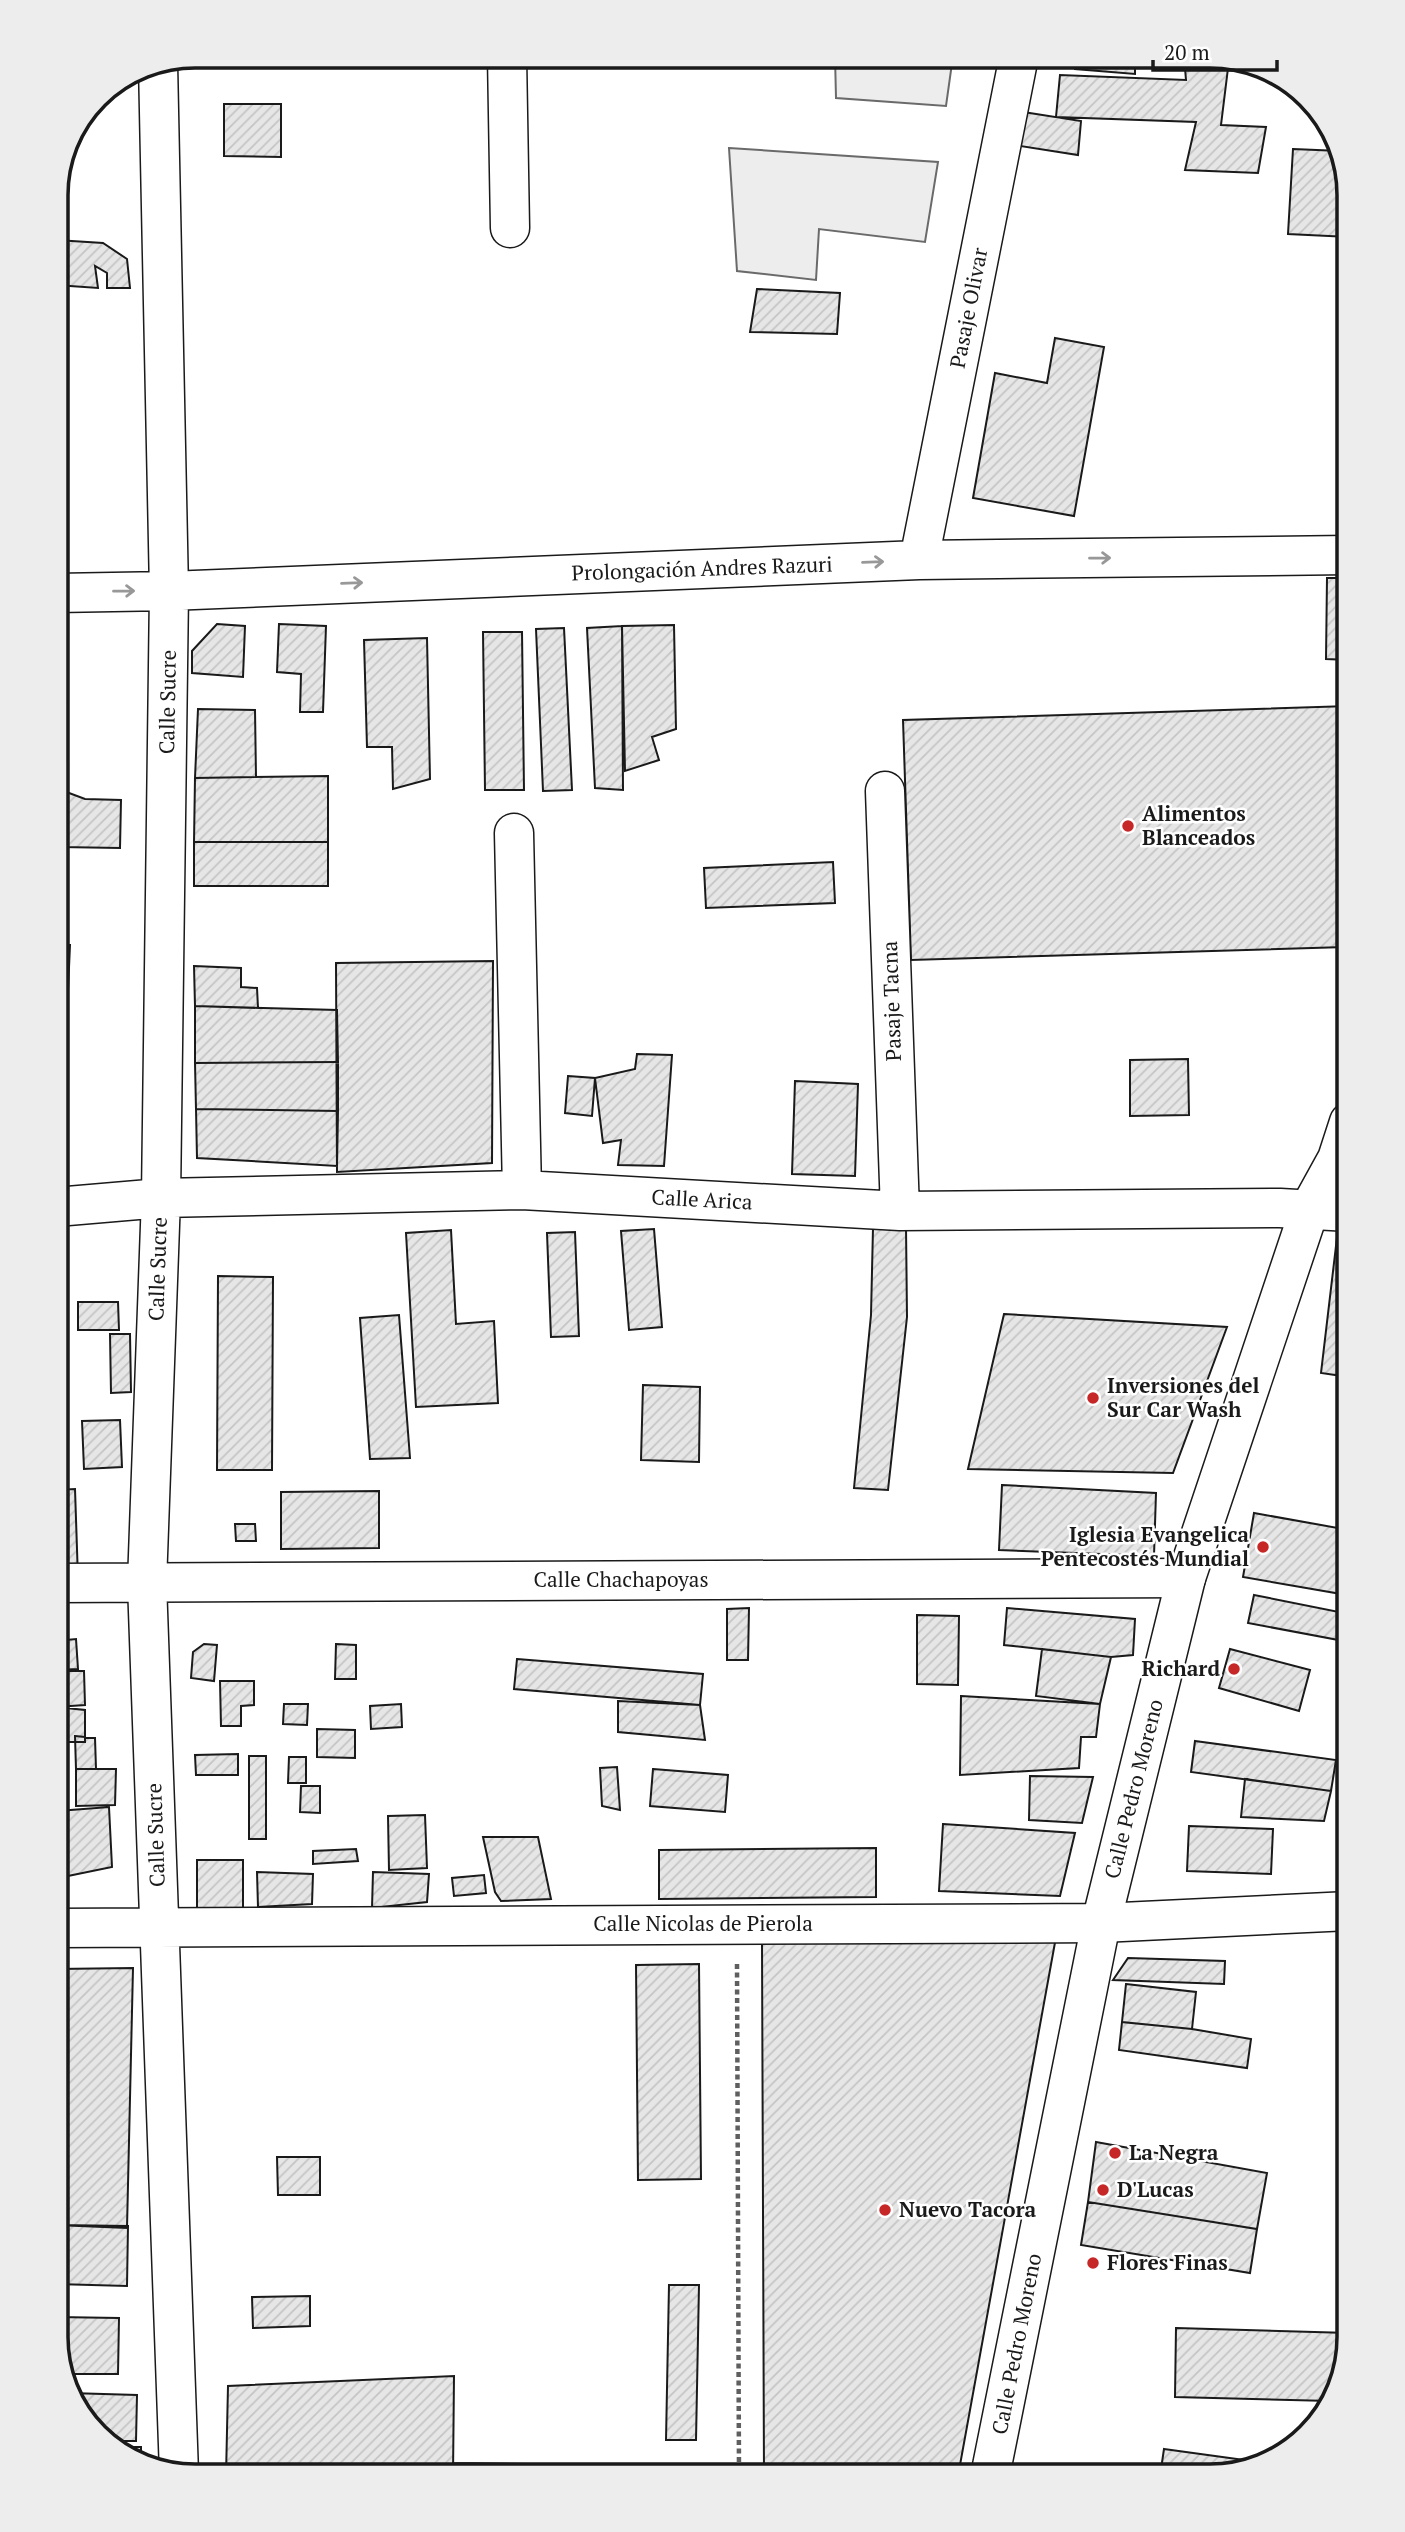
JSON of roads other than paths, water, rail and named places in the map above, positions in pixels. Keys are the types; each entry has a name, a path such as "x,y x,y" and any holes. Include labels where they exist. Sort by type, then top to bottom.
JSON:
{"street":[{"path":"507,68 510,228"},
{"name":"Pasaje Olivar","path":"919,560 1016,69"},
{"name":"Calle Sucre","path":"158,74 169,591 161,1198 147,1583 179,2462"},
{"name":"Prolongación Andres Razuri","path":"69,593 919,560 1337,555"},
{"name":"Pasaje Tacna","path":"885,791 900,1211"},
{"path":"514,833 522,1190"},
{"name":"Calle Pedro Moreno","path":"992,2464 1101,1923 1186,1578 1310,1208 1337,1167"},
{"name":"Calle Arica","path":"69,1206 161,1198 522,1190 900,1211 1310,1208 1337,1211"},
{"name":"Calle Chachapoyas","path":"68,1583 1186,1578"},
{"name":"Calle Nicolas de Pierola","path":"68,1928 1101,1923 1337,1912"}],"place":[{"name":"Alimentos Blanceados","path":"1128,826"},
{"name":"Inversiones del Sur Car Wash","path":"1093,1398"},
{"name":"Iglesia Evangelica Pentecostés Mundial","path":"1263,1547"},
{"name":"Richard","path":"1234,1669"},
{"name":"La Negra","path":"1115,2153"},
{"name":"D'Lucas","path":"1103,2190"},
{"name":"Nuevo Tacora","path":"885,2210"},
{"name":"Flores Finas","path":"1093,2263"}]}
